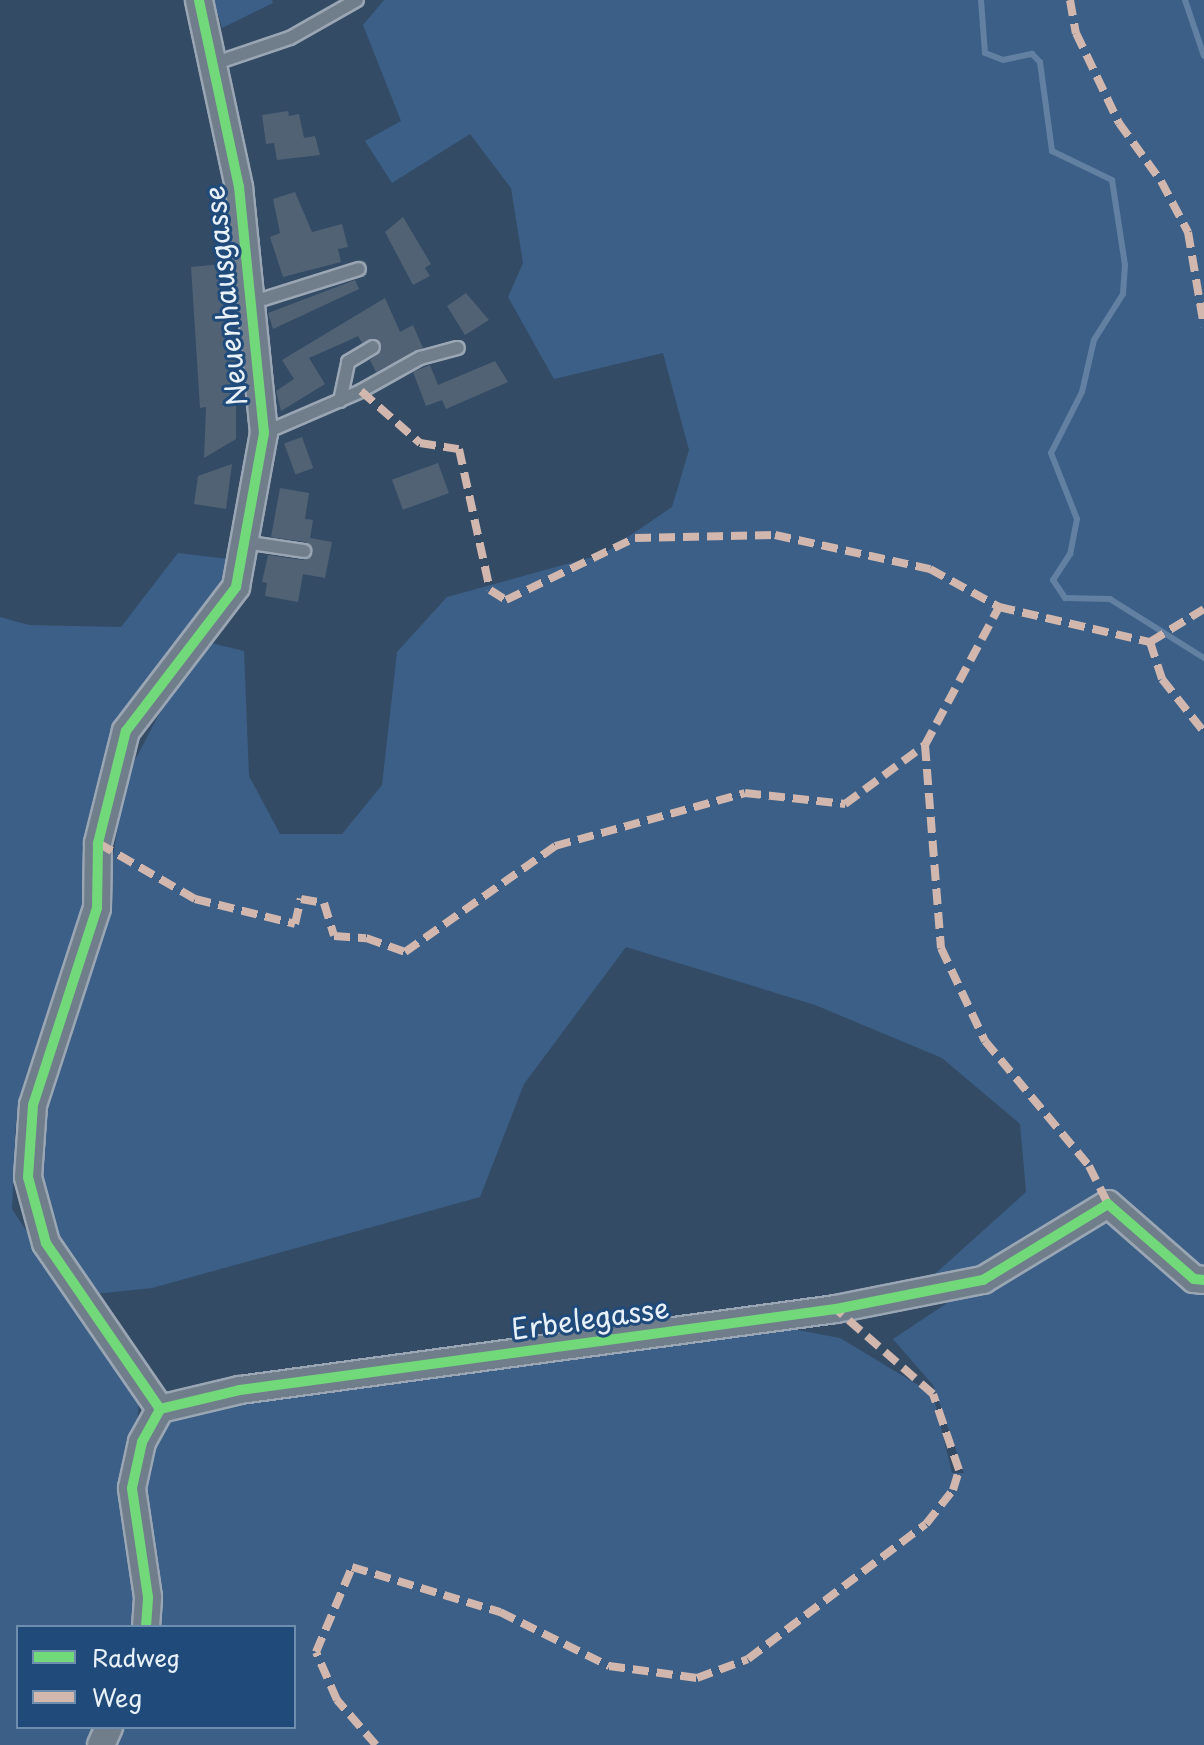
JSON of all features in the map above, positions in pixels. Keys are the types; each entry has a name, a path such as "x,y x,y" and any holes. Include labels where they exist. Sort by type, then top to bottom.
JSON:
{"street":[{"name":"Neuenhausgasse","path":"160,1409 46,1243 28,1177 33,1105 97,908 98,843 126,731 236,587 264,433 239,187 199,0"},
{"name":"Erbelegasse","path":"160,1409 240,1390 836,1309 983,1280 1108,1204 1194,1279 1204,1280"},
{"path":"146,1625 148,1597 132,1488 142,1442 160,1409"}],"lane":[{"path":"213,64 290,38 357,0"},
{"path":"251,303 359,269"},
{"path":"340,401 348,362 373,347"},
{"path":"264,433 340,401 420,358 458,348"},
{"path":"243,541 304,551"}],"shaded area":[{"path":"214,0 272,0 273,3 222,28"},
{"path":"384,0 1204,0 1204,1277 1146,1217 1086,1218 945,1286 936,1273 1026,1192 1020,1124 942,1058 815,1005 626,947 524,1084 480,1197 152,1288 94,1294 55,1233 37,1154 47,1094 99,949 125,779 175,684 207,642 244,651 249,776 280,834 342,834 382,785 397,652 447,597 603,554 672,507 689,450 663,353 554,379 508,297 523,263 511,188 470,134 392,183 365,141 401,121 363,25"},
{"path":"178,553 228,559 232,572 125,724 95,798 79,927 16,1122 12,1209 139,1402 130,1488 142,1625 16,1625 16,1729 103,1729 95,1745 0,1745 0,617 29,625 121,627"},
{"path":"1120,1223 1204,1285 1204,1745 105,1745 112,1729 296,1729 296,1625 148,1625 136,1490 148,1437 193,1407 776,1326 840,1338 933,1394 952,1473 964,1473 933,1385 893,1339 962,1293 1091,1224"}],"building":[{"path":"288,111 289,116 299,114 304,138 315,136 320,155 277,160 274,143 266,144 262,115"},
{"path":"295,192 312,232 342,224 348,247 338,249 341,262 283,277 270,237 280,233 273,199"},
{"path":"403,217 431,264 425,268 430,276 413,285 385,232"},
{"path":"222,264 236,360 236,439 204,458 206,407 200,408 191,267"},
{"path":"355,280 359,289 273,329 268,313"},
{"path":"466,293 489,320 465,335 447,306"},
{"path":"385,298 400,332 413,325 423,348 376,372 370,360 381,351 378,340 362,343 358,336 309,358 325,384 281,411 276,391 294,379 282,360"},
{"path":"495,361 508,382 446,409 442,400 426,406 413,372 430,365 438,385"},
{"path":"302,437 313,468 295,475 284,443"},
{"path":"438,463 449,493 403,510 392,480"},
{"path":"232,464 226,509 194,504 198,476"},
{"path":"280,488 309,493 305,519 313,520 310,538 332,542 325,578 303,574 298,602 265,596 267,583 262,582 268,555 303,560 313,553 306,542 271,537"}],"waterway":[{"path":"981,0 985,53 1003,60 1032,54 1040,62 1052,151 1112,180 1125,265 1123,294 1094,340 1082,392 1051,453 1077,519 1070,554 1053,580 1065,598 1110,599 1204,658"},
{"path":"1185,0 1204,56"}],"marked path":[{"path":"1070,0 1076,33 1119,123 1161,181 1188,232 1204,327"},
{"path":"361,391 420,443 459,449 490,590 506,600 635,538 775,535 930,569 999,607 1150,642 1162,679 1204,732"},
{"path":"98,843 195,899 295,924 301,899 324,903 334,936 366,938 405,952 555,846 745,793 845,804 925,745 999,607"},
{"path":"1150,642 1204,609"},
{"path":"925,745 941,948 985,1041 1089,1166 1108,1204"},
{"path":"376,1745 337,1700 316,1652 352,1567 500,1612 609,1666 697,1678 748,1659 926,1524 953,1490 959,1470 933,1394 836,1309"}],"cycle path":[{"path":"160,1409 46,1243 28,1177 33,1105 97,908 98,843 126,731 236,587 264,433 239,187 199,0"},
{"path":"146,1625 148,1597 132,1488 142,1442 160,1409 240,1390 836,1309 983,1280 1108,1204 1194,1279 1204,1280"}]}
